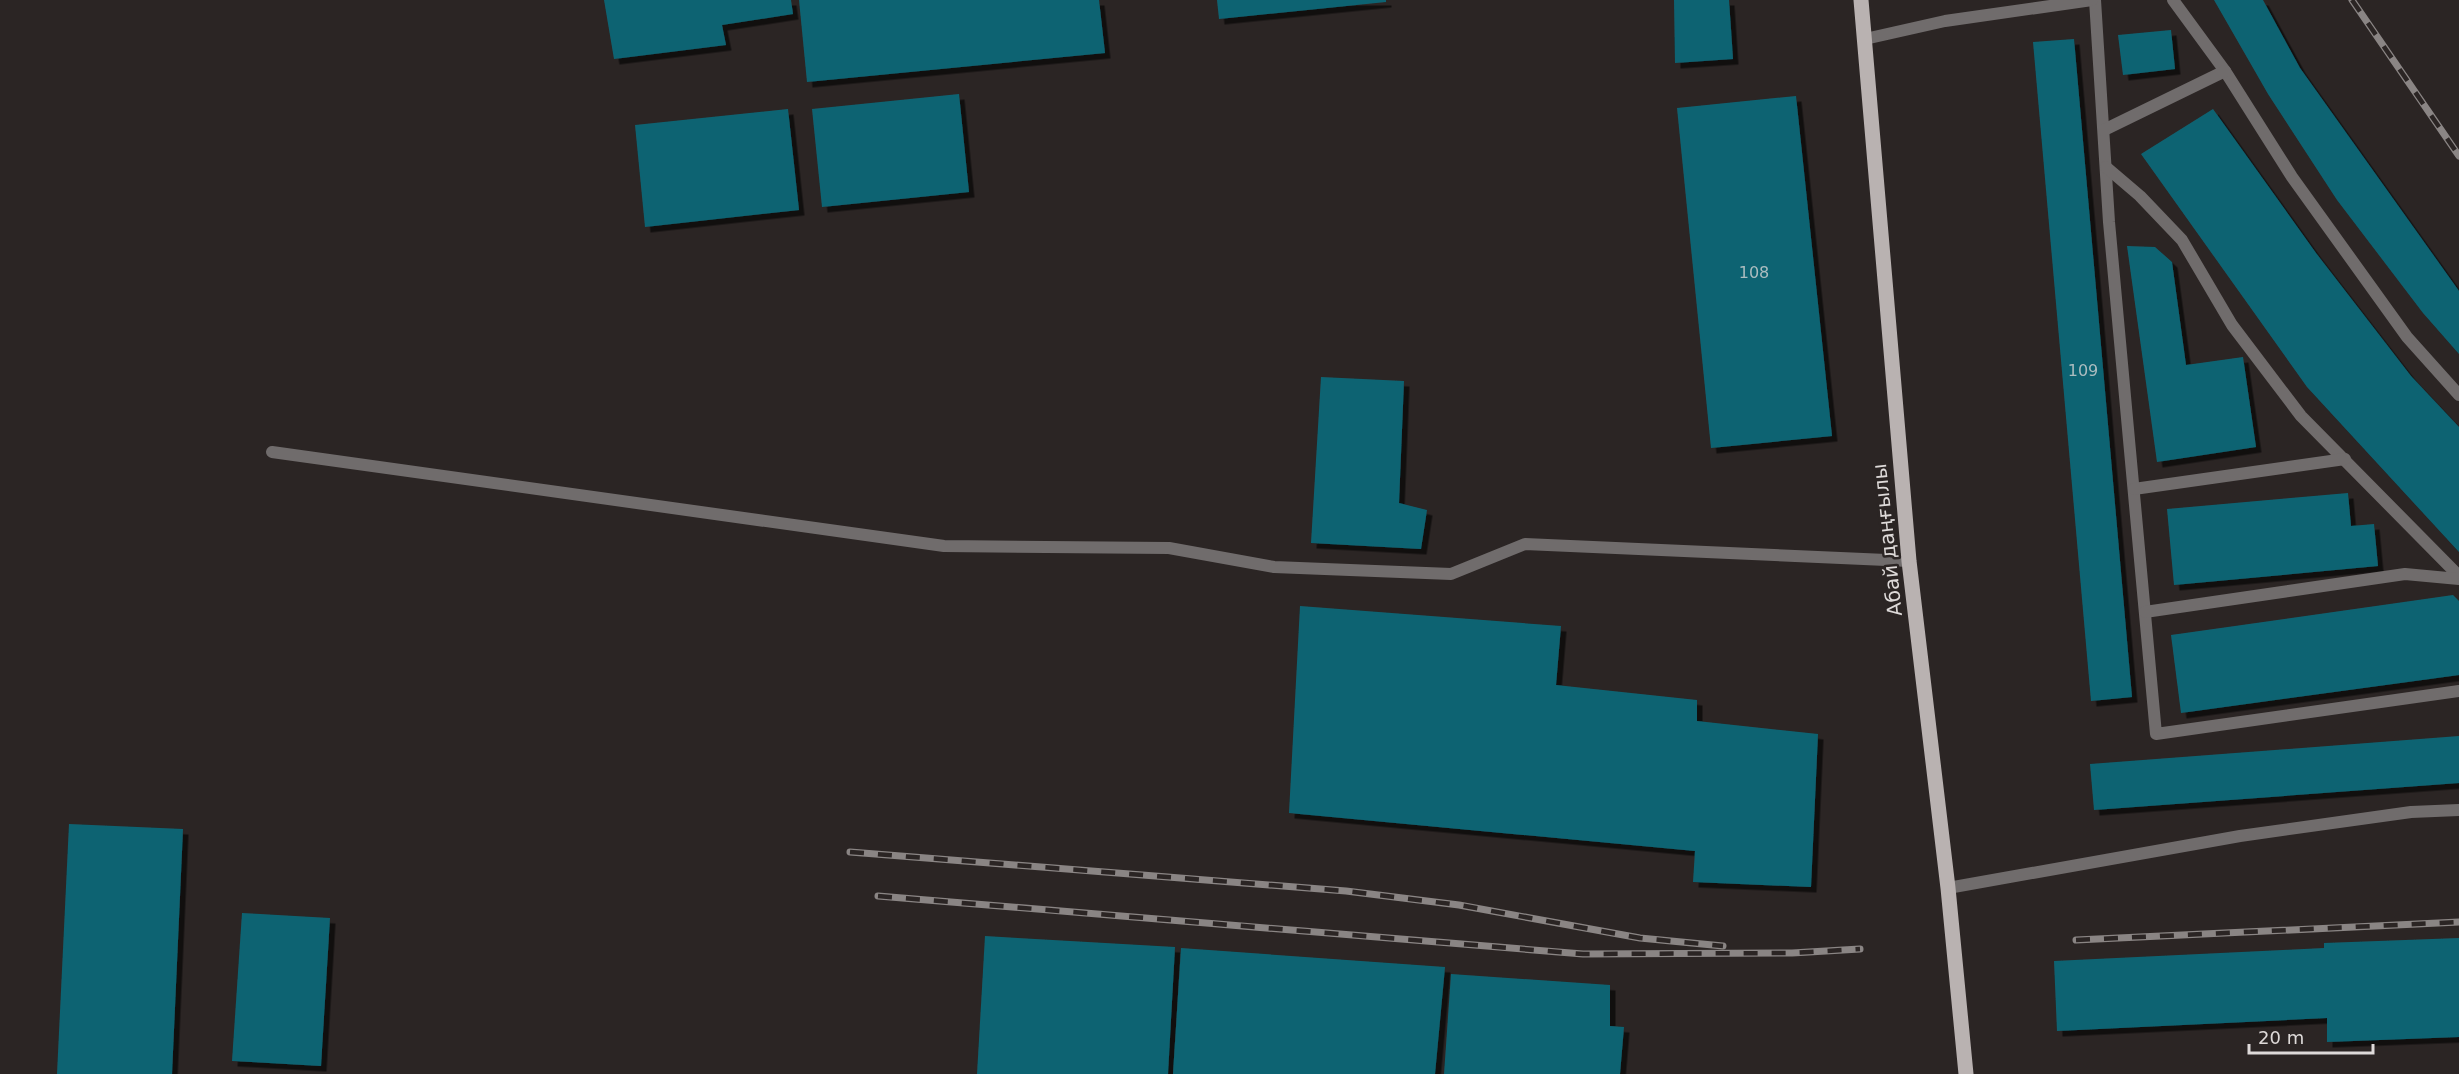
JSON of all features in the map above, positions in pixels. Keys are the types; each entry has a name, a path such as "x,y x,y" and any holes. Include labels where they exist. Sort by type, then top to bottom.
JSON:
{"main road":[{"name":"Абай даңғылы","path":"1861,0 1909,561 1948,888 1966,1074"}],"lane":[{"path":"1864,39 1945,21 2093,0 2156,734 2459,691"},
{"path":"2173,0 2225,71 2292,177 2407,337 2459,395"},
{"path":"2104,130 2225,71"},
{"path":"2106,167 2140,196 2182,240 2232,325 2301,416 2459,578"},
{"path":"272,452 944,546 1168,548 1274,567 1451,574 1525,544 1909,561"},
{"path":"2134,489 2345,459"},
{"path":"2145,612 2405,574 2459,578"},
{"path":"1948,888 2240,836 2411,812 2459,810"}],"building":[{"path":"604,0 791,0 793,14 722,25 726,45 614,59"},
{"path":"799,0 1099,0 1105,53 807,82"},
{"path":"1217,0 1386,0 1386,2 1219,19"},
{"path":"1674,0 1729,0 1733,59 1675,63"},
{"path":"2214,0 2263,0 2300,68 2459,291 2459,354 2423,313 2337,200 2268,94"},
{"path":"2171,30 2175,69 2123,75 2118,35"},
{"path":"2074,39 2132,697 2091,701 2033,42"},
{"path":"959,94 969,192 822,207 812,109"},
{"path":"1796,96 1832,436 1711,448 1677,108"},
{"path":"788,109 799,210 645,227 635,125"},
{"path":"2213,109 2316,253 2411,376 2459,427 2459,552 2307,387 2141,154"},
{"path":"2127,246 2155,247 2172,262 2186,365 2243,357 2256,447 2157,462"},
{"path":"1321,377 1404,381 1399,503 1427,510 1421,549 1311,543"},
{"path":"2348,493 2351,526 2374,524 2378,566 2174,585 2167,509"},
{"path":"2453,595 2459,601 2459,675 2181,713 2171,635"},
{"path":"1300,606 1561,626 1556,685 1697,700 1697,721 1818,734 1811,887 1693,882 1695,851 1289,813"},
{"path":"2459,736 2459,783 2094,810 2090,764"},
{"path":"69,824 183,829 172,1074 57,1074"},
{"path":"242,913 330,918 321,1066 232,1061"},
{"path":"985,936 1175,947 1168,1074 977,1074"},
{"path":"2459,938 2459,1037 2327,1042 2327,1018 2057,1031 2054,961 2324,948 2324,943"},
{"path":"1181,948 1445,967 1435,1074 1173,1074"},
{"path":"1451,974 1610,985 1610,1026 1624,1027 1620,1074 1444,1074"}],"railway":[{"path":"2352,0 2459,156"},
{"path":"850,852 1346,891 1459,905 1640,938 1723,946"},
{"path":"878,896 1583,954 1792,953 1860,949"},
{"path":"2076,940 2459,922"}]}
